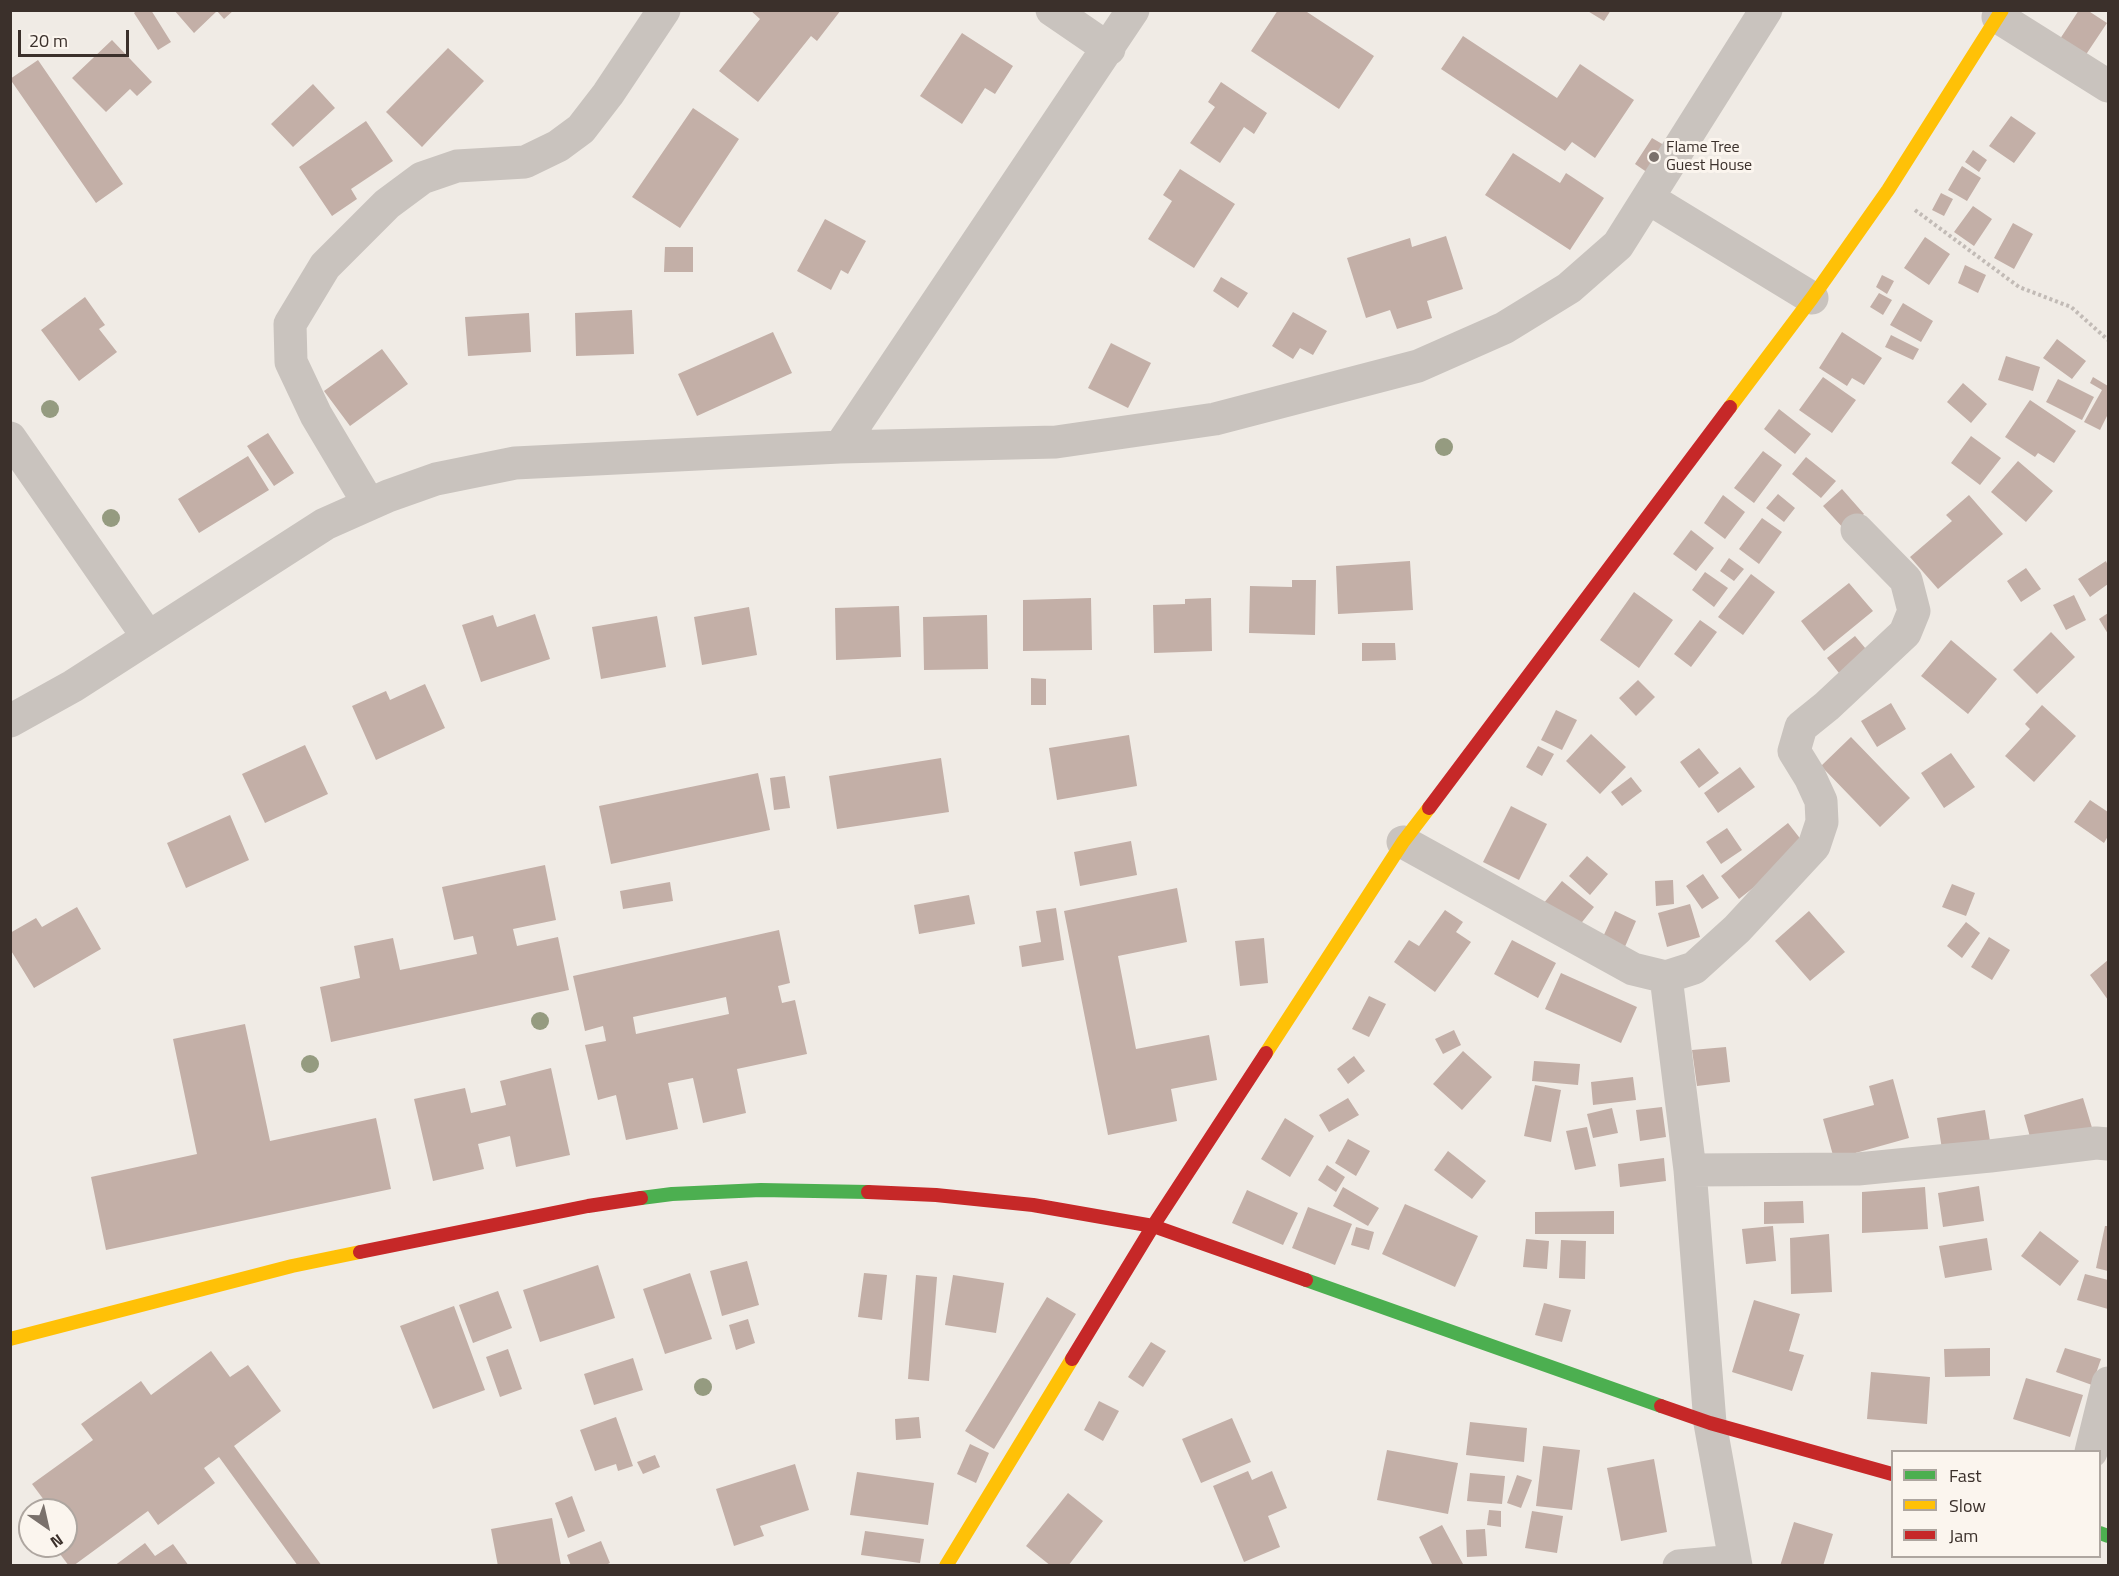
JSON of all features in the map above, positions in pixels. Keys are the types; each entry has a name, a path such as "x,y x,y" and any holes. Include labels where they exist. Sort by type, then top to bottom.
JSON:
{"street":[{"path":"369,504 316,415 291,362 290,324 325,266 387,204 422,178 458,166 525,162 558,146 581,129 608,94 664,10"},
{"path":"1052,10 1109,49"},
{"path":"840,447 1133,10"},
{"path":"10,721 73,686 325,524 369,504 436,479 515,463 840,447 1056,442 1215,419 1418,366 1504,328 1569,288 1618,245 1766,10"},
{"path":"946,1566 1153,1226 1403,842 1812,298 1888,190 2000,14 2109,86"},
{"path":"1648,198 1812,298"},
{"path":"10,438 148,636"},
{"path":"1403,842 1633,969 1666,977 1694,968 1737,929 1814,846 1822,822 1821,801 1810,777 1794,752 1801,727 1827,706 1905,633 1914,611 1906,580 1857,530"},
{"path":"1666,977 1690,1170 1710,1423 1735,1563 1679,1566"},
{"path":"1690,1170 1858,1169 2096,1143 2109,1144"},
{"path":"10,1339 292,1266 588,1206 672,1194 772,1190 838,1190 936,1195 1032,1206 1153,1226 1710,1423 1891,1473"},
{"path":"2092,1450 2109,1383"}],"path":[{"path":"1888,190 2019,287 2071,308 2109,340"}],"building":[{"path":"137,10 151,10 171,42 158,50 134,13"},
{"path":"174,10 234,10 224,19 217,11 194,33"},
{"path":"750,10 841,10 817,41 811,36 758,102 719,71 760,19"},
{"path":"1278,10 1304,10 1374,56 1339,109 1251,51"},
{"path":"1586,10 1611,10 1604,21"},
{"path":"2079,10 2087,10 2107,23 2081,62 2056,45"},
{"path":"962,33 1013,66 995,94 985,88 962,124 920,96"},
{"path":"1463,36 1557,98 1580,64 1634,100 1595,158 1572,142 1565,151 1441,69"},
{"path":"112,40 152,82 137,96 130,89 106,112 72,78"},
{"path":"448,48 484,81 422,147 386,112"},
{"path":"38,60 123,184 96,203 10,79"},
{"path":"1221,82 1267,113 1254,134 1244,127 1220,163 1190,143 1215,107 1208,102"},
{"path":"313,84 335,108 293,147 271,124"},
{"path":"693,108 739,139 680,228 632,197"},
{"path":"2011,116 2036,133 2014,163 1989,146"},
{"path":"366,121 393,161 351,189 357,199 332,216 299,167"},
{"path":"1652,138 1669,148 1651,175 1635,164"},
{"path":"1973,150 1987,160 1979,172 1965,162"},
{"path":"1513,153 1560,183 1566,173 1604,198 1570,250 1485,195"},
{"path":"1962,166 1981,178 1967,201 1948,190"},
{"path":"1180,169 1235,204 1194,268 1148,239 1172,201 1163,195"},
{"path":"1941,193 1953,199 1944,216 1932,210"},
{"path":"1973,206 1992,219 1974,246 1954,232"},
{"path":"825,219 866,241 848,274 841,270 831,290 797,271"},
{"path":"2013,223 2033,234 2014,269 1994,258"},
{"path":"1446,236 1463,289 1427,301 1432,318 1397,329 1390,310 1366,318 1347,258 1410,238 1412,247"},
{"path":"1925,237 1950,254 1929,285 1904,268"},
{"path":"665,247 693,247 693,272 664,272"},
{"path":"1965,265 1986,275 1978,293 1958,283"},
{"path":"1882,275 1894,281 1887,294 1876,287"},
{"path":"1221,277 1248,293 1238,308 1213,291"},
{"path":"1879,293 1892,300 1883,315 1870,307"},
{"path":"85,297 105,325 99,329 117,352 79,381 41,330"},
{"path":"1903,303 1933,321 1921,342 1890,325"},
{"path":"632,310 634,354 576,356 575,313"},
{"path":"1293,312 1327,331 1313,355 1300,348 1293,359 1272,346"},
{"path":"529,313 531,352 468,356 465,317"},
{"path":"773,332 792,373 697,416 678,374"},
{"path":"1842,332 1882,358 1864,385 1852,378 1847,386 1819,368"},
{"path":"1891,335 1919,349 1913,360 1885,347"},
{"path":"2057,339 2086,361 2072,379 2043,358"},
{"path":"1111,343 1151,363 1128,408 1088,388"},
{"path":"382,349 408,384 350,426 324,391"},
{"path":"2006,356 2040,367 2033,391 1998,380"},
{"path":"1823,377 1856,400 1832,433 1799,410"},
{"path":"2093,377 2108,386 2108,414 2100,430 2084,422 2102,390 2090,383"},
{"path":"2058,379 2094,397 2082,420 2046,402"},
{"path":"1963,383 1987,404 1971,423 1947,402"},
{"path":"2030,400 2076,431 2054,463 2038,453 2035,457 2005,437"},
{"path":"1779,409 1811,434 1795,454 1764,429"},
{"path":"268,433 294,473 274,486 247,446"},
{"path":"1971,436 2001,458 1980,485 1951,463"},
{"path":"1763,451 1782,465 1754,503 1734,488"},
{"path":"248,456 269,490 199,533 178,499"},
{"path":"1806,457 1836,481 1821,498 1792,474"},
{"path":"2018,461 2053,491 2026,522 1991,492"},
{"path":"1842,489 1864,514 1845,530 1823,506"},
{"path":"1778,494 1795,508 1784,522 1766,508"},
{"path":"1723,495 1745,512 1725,539 1704,523"},
{"path":"1969,495 2003,534 1938,589 1910,557 1952,521 1946,515"},
{"path":"1762,518 1782,532 1759,564 1739,549"},
{"path":"1691,530 1714,548 1696,571 1673,554"},
{"path":"1729,558 1744,569 1734,581 1720,571"},
{"path":"1410,561 1413,610 1338,614 1336,566"},
{"path":"2106,561 2108,584 2090,597 2078,579"},
{"path":"2026,568 2041,589 2021,602 2007,581"},
{"path":"1705,572 1728,588 1714,607 1692,590"},
{"path":"1751,574 1775,592 1743,635 1718,617"},
{"path":"1292,580 1316,580 1315,635 1249,633 1250,586 1292,587"},
{"path":"1849,583 1873,611 1824,651 1801,621"},
{"path":"1634,592 1673,620 1639,668 1600,640"},
{"path":"2074,595 2086,620 2066,630 2053,605"},
{"path":"1091,598 1092,650 1023,651 1023,600"},
{"path":"1211,598 1212,651 1154,653 1153,605 1185,604 1185,599"},
{"path":"899,606 901,657 836,660 835,608"},
{"path":"749,607 757,655 702,665 694,617"},
{"path":"2108,613 2108,634 2099,619"},
{"path":"535,614 550,659 481,682 462,625 493,615 497,627"},
{"path":"987,615 988,669 924,670 923,617"},
{"path":"657,616 666,667 601,679 592,627"},
{"path":"1700,620 1717,632 1691,667 1674,654"},
{"path":"2051,632 2075,657 2037,694 2013,670"},
{"path":"1855,636 1871,655 1843,678 1827,658"},
{"path":"1951,640 1997,679 1968,714 1921,676"},
{"path":"1362,643 1395,643 1396,660 1362,661"},
{"path":"1031,678 1046,679 1046,705 1031,705"},
{"path":"1638,680 1655,697 1636,716 1619,698"},
{"path":"425,684 445,728 376,760 352,706 386,691 390,700"},
{"path":"1891,703 1906,729 1877,747 1861,721"},
{"path":"2042,705 2076,736 2034,782 2005,756 2030,729 2025,724"},
{"path":"1556,710 1577,720 1562,750 1541,740"},
{"path":"1591,734 1626,767 1600,794 1566,761"},
{"path":"1129,735 1137,786 1057,800 1049,748"},
{"path":"1851,737 1910,798 1880,827 1821,766"},
{"path":"305,745 328,794 265,823 242,774"},
{"path":"1538,746 1554,754 1542,776 1526,767"},
{"path":"1699,748 1719,773 1699,788 1680,762"},
{"path":"1951,753 1975,787 1944,808 1921,773"},
{"path":"941,758 949,812 837,829 829,776"},
{"path":"1740,767 1755,787 1718,813 1704,793"},
{"path":"758,773 770,830 611,864 599,806"},
{"path":"785,776 790,808 774,810 770,778"},
{"path":"1631,777 1642,791 1622,806 1611,792"},
{"path":"2090,800 2108,812 2108,836 2104,843 2074,822"},
{"path":"1511,806 1547,824 1519,880 1483,862"},
{"path":"230,815 249,860 186,888 167,843"},
{"path":"1788,823 1806,846 1739,899 1721,876"},
{"path":"1727,828 1742,850 1721,864 1706,842"},
{"path":"1131,841 1137,875 1080,886 1074,852"},
{"path":"1587,856 1608,874 1590,895 1569,876"},
{"path":"545,865 556,920 513,929 517,946 558,937 569,990 331,1042 320,987 360,978 354,946 393,938 400,970 477,954 473,936 454,940 442,887"},
{"path":"1703,874 1719,898 1702,909 1686,886"},
{"path":"1673,880 1674,904 1656,906 1655,881"},
{"path":"1562,881 1594,907 1575,931 1543,904"},
{"path":"670,882 673,901 623,909 620,891"},
{"path":"1952,884 1975,893 1966,916 1942,907"},
{"path":"1177,888 1187,942 1118,956 1136,1049 1209,1035 1217,1080 1171,1089 1177,1121 1108,1135 1064,911"},
{"path":"969,895 975,924 919,934 914,905"},
{"path":"1690,904 1700,937 1667,947 1658,913"},
{"path":"77,907 101,949 34,988 10,949 10,933 36,918 42,927"},
{"path":"1056,908 1064,960 1022,967 1019,946 1041,942 1036,911"},
{"path":"1445,910 1463,922 1456,932 1471,942 1435,992 1394,962 1409,940 1419,946"},
{"path":"1615,911 1636,921 1624,949 1602,939"},
{"path":"1809,911 1845,952 1810,981 1775,941"},
{"path":"1966,922 1980,933 1962,958 1947,946"},
{"path":"779,930 790,983 778,986 782,1003 795,1000 807,1054 737,1069 746,1113 703,1123 693,1078 668,1083 678,1129 626,1140 616,1095 598,1100 585,1045 606,1041 603,1026 585,1031 573,976","holes":["726,997 729,1014 636,1034 633,1017"]},
{"path":"1989,937 2010,950 1992,980 1971,967"},
{"path":"1264,938 1268,983 1240,986 1235,941"},
{"path":"1512,940 1556,963 1538,998 1494,974"},
{"path":"2108,960 2108,1000 2090,975"},
{"path":"1561,973 1637,1007 1621,1043 1545,1009"},
{"path":"1369,996 1386,1004 1369,1037 1352,1029"},
{"path":"245,1024 270,1141 376,1118 391,1189 106,1250 91,1177 197,1154 173,1039"},
{"path":"1454,1030 1461,1045 1443,1054 1435,1039"},
{"path":"1726,1047 1730,1082 1697,1086 1692,1050"},
{"path":"1463,1051 1492,1077 1462,1110 1433,1084"},
{"path":"1354,1056 1365,1071 1348,1084 1337,1069"},
{"path":"1534,1061 1580,1064 1578,1085 1532,1081"},
{"path":"551,1068 570,1155 516,1167 510,1136 478,1144 484,1169 433,1181 414,1099 465,1088 471,1113 506,1105 500,1081"},
{"path":"1633,1077 1636,1100 1593,1105 1591,1082"},
{"path":"1893,1079 1909,1138 1834,1159 1823,1119 1874,1105 1869,1086"},
{"path":"1535,1085 1561,1090 1551,1142 1524,1136"},
{"path":"1348,1098 1359,1115 1329,1132 1319,1115"},
{"path":"2083,1098 2093,1131 2033,1148 2024,1115"},
{"path":"1662,1107 1666,1137 1640,1141 1636,1110"},
{"path":"1612,1108 1618,1133 1593,1138 1587,1114"},
{"path":"1985,1110 1990,1141 1942,1149 1937,1118"},
{"path":"1285,1118 1314,1136 1290,1177 1261,1159"},
{"path":"1587,1127 1596,1166 1575,1170 1566,1131"},
{"path":"1348,1139 1370,1151 1356,1176 1335,1163"},
{"path":"1448,1151 1486,1181 1472,1199 1434,1170"},
{"path":"1664,1158 1666,1181 1620,1187 1618,1164"},
{"path":"1327,1165 1345,1177 1336,1192 1318,1180"},
{"path":"1979,1186 1984,1221 1943,1227 1938,1193"},
{"path":"1343,1187 1379,1208 1368,1226 1333,1206"},
{"path":"1925,1187 1928,1229 1862,1233 1862,1192"},
{"path":"1247,1190 1298,1213 1283,1245 1232,1223"},
{"path":"1803,1201 1804,1223 1764,1224 1764,1202"},
{"path":"1405,1204 1478,1236 1455,1287 1382,1254"},
{"path":"1308,1207 1352,1224 1335,1265 1292,1248"},
{"path":"1614,1211 1614,1234 1535,1234 1535,1212"},
{"path":"1773,1226 1776,1261 1746,1264 1742,1229"},
{"path":"2105,1226 2108,1226 2108,1271 2096,1268"},
{"path":"1356,1227 1374,1232 1369,1250 1351,1245"},
{"path":"2040,1231 2079,1261 2060,1286 2021,1256"},
{"path":"1829,1234 1832,1292 1791,1294 1790,1238"},
{"path":"1987,1238 1992,1270 1945,1278 1939,1246"},
{"path":"1526,1239 1549,1241 1547,1269 1523,1267"},
{"path":"1561,1240 1586,1241 1585,1279 1559,1278"},
{"path":"747,1261 759,1305 722,1316 710,1271"},
{"path":"598,1265 615,1318 540,1342 523,1290"},
{"path":"690,1273 712,1339 665,1354 643,1289"},
{"path":"864,1273 887,1275 882,1320 858,1317"},
{"path":"2085,1274 2108,1280 2108,1309 2077,1300"},
{"path":"916,1275 937,1277 929,1381 908,1379"},
{"path":"953,1275 1004,1283 996,1333 945,1325"},
{"path":"498,1291 512,1328 473,1343 459,1305"},
{"path":"1047,1297 1076,1314 994,1449 965,1431"},
{"path":"1754,1300 1800,1314 1789,1351 1804,1355 1792,1391 1732,1372"},
{"path":"1544,1303 1571,1310 1562,1342 1535,1335"},
{"path":"454,1306 485,1390 433,1409 400,1326"},
{"path":"748,1319 755,1343 736,1350 729,1325"},
{"path":"1151,1342 1166,1351 1143,1387 1128,1377"},
{"path":"1990,1348 1990,1376 1945,1377 1944,1349"},
{"path":"2065,1348 2101,1359 2092,1385 2056,1372"},
{"path":"508,1349 522,1389 500,1397 486,1357"},
{"path":"211,1351 230,1377 248,1365 281,1411 234,1446 322,1566 298,1566 219,1457 204,1468 215,1483 158,1525 148,1511 73,1566 69,1566 63,1558 78,1558 78,1498 42,1498 32,1484 93,1440 81,1424 141,1381 151,1395"},
{"path":"633,1358 643,1390 594,1405 584,1374"},
{"path":"1871,1372 1930,1377 1927,1424 1867,1419"},
{"path":"2026,1378 2083,1395 2070,1437 2013,1419"},
{"path":"1099,1401 1119,1411 1103,1441 1084,1430"},
{"path":"616,1417 633,1466 618,1471 616,1464 595,1471 580,1430"},
{"path":"919,1417 921,1438 896,1440 895,1419"},
{"path":"1232,1418 1251,1462 1201,1483 1182,1439"},
{"path":"1470,1422 1527,1428 1524,1462 1466,1455"},
{"path":"970,1444 989,1453 976,1483 957,1474"},
{"path":"1543,1446 1580,1450 1572,1510 1536,1506"},
{"path":"1387,1450 1458,1463 1448,1514 1377,1500"},
{"path":"655,1455 660,1467 643,1474 637,1462"},
{"path":"1654,1459 1667,1532 1621,1541 1607,1468"},
{"path":"795,1464 809,1510 760,1526 764,1536 734,1546 716,1489"},
{"path":"1248,1471 1252,1480 1272,1471 1287,1508 1268,1516 1280,1547 1244,1562 1213,1486"},
{"path":"857,1472 934,1483 928,1525 850,1515"},
{"path":"1470,1473 1505,1476 1502,1504 1467,1501"},
{"path":"1517,1475 1532,1480 1521,1508 1507,1503"},
{"path":"1068,1493 1103,1521 1068,1566 1051,1566 1026,1546"},
{"path":"572,1496 585,1531 568,1538 555,1503"},
{"path":"1489,1510 1501,1511 1501,1527 1487,1525"},
{"path":"1532,1511 1563,1516 1557,1553 1525,1548"},
{"path":"552,1518 561,1565 498,1566 491,1529"},
{"path":"1794,1522 1833,1534 1823,1566 1780,1566"},
{"path":"1442,1525 1463,1564 1459,1566 1433,1566 1419,1537"},
{"path":"1485,1529 1487,1556 1467,1557 1466,1530"},
{"path":"865,1531 924,1539 920,1563 861,1555"},
{"path":"601,1541 610,1563 603,1566 571,1566 567,1555"},
{"path":"145,1543 155,1556 173,1544 189,1566 114,1566"}],"traffic: fast":[{"path":"641,1198 672,1194 761,1190 868,1192"},
{"path":"1306,1280 1661,1406"},
{"path":"2101,1533 2108,1536"}],"traffic: slow":[{"path":"1730,407 1812,298 1888,190 2002,10"},
{"path":"1266,1053 1403,842 1429,808"},
{"path":"10,1339 292,1266 360,1252"},
{"path":"946,1566 1072,1359"}],"traffic: jam":[{"path":"1429,808 1730,407"},
{"path":"1072,1359 1153,1226 1266,1053"},
{"path":"868,1192 936,1195 1033,1205 1153,1226 1306,1280"},
{"path":"360,1252 588,1206 641,1198"},
{"path":"1661,1406 1710,1423 1891,1474"}],"place":[{"name":"Flame Tree Guest House","path":"1654,157"}]}
